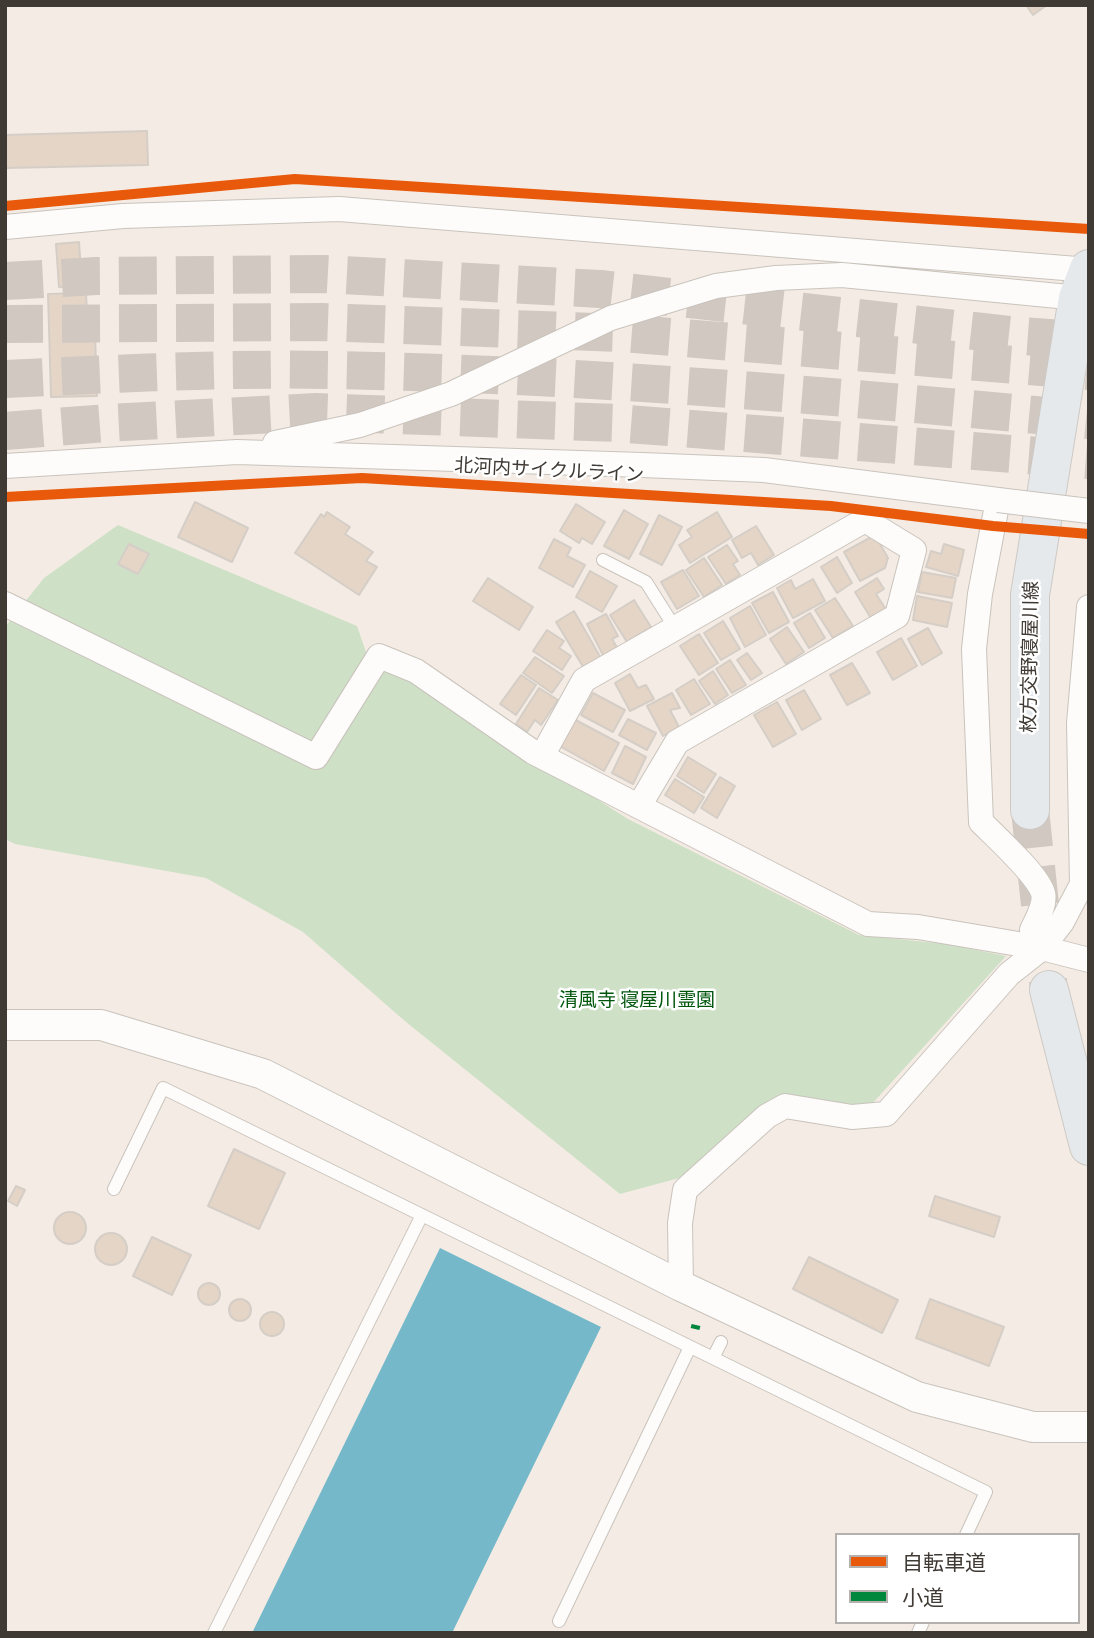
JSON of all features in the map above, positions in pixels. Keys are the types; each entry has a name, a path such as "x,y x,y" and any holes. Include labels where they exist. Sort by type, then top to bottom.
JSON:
{"main road":[{"name":"枚方交野寝屋川線","path":"1030,810 1030,595 1086,281"},
{"path":"1049,990 1089,1146"}],"street":[{"path":"5,227 123,216 339,209 1086,281"},
{"path":"237,452 360,425 451,394 611,318 716,286 776,278 842,275 1086,281"},
{"path":"5,466 237,452 764,470 1089,511"},
{"path":"998,500 980,594 974,649 981,822 1032,875 1043,894 1041,910 1032,930 1042,948"},
{"path":"541,756 584,680 865,520 914,550 897,616 677,742 639,806"},
{"path":"5,604 316,757 379,656 416,671 541,756 868,924 918,927 1042,948 1089,960"},
{"path":"681,1286 680,1223 685,1190 767,1116 785,1106 852,1117 886,1114 1009,974 1042,948 1062,922 1082,884 1079,723 1089,607"},
{"path":"5,1025 101,1025 263,1074 681,1286 917,1397 1033,1427 1089,1427"}],"lane":[{"path":"603,560 646,582 675,628"},
{"path":"114,1188 163,1088 986,1492 967,1533"},
{"path":"214,1633 422,1215"},
{"path":"713,1358 721,1342"},
{"path":"559,1621 691,1347"}],"green space":[{"name":"清風寺 寝屋川霊園","path":"118,525 357,626 366,652 628,819 859,935 946,944 1006,956 871,1105 779,1100 679,1178 620,1194 406,1022 303,932 206,878 15,844 5,839 5,627 44,578"}],"water":[{"path":"440,1248 601,1327 452,1633 252,1633"}],"building":[{"path":"1026,5 1047,5 1033,15"},
{"path":"147,131 148,165 5,168 5,135"},
{"path":"79,242 82,286 59,287 56,244"},
{"path":"86,293 88,333 95,333 97,396 51,397 48,294"},
{"path":"195,502 248,528 232,562 178,537"},
{"path":"576,504 605,522 592,544 582,538 579,543 560,531"},
{"path":"624,510 648,524 629,559 604,546"},
{"path":"327,512 350,527 345,534 373,552 366,561 377,567 359,595 295,553 321,514 324,517"},
{"path":"717,512 732,537 690,563 679,545 692,537 687,530"},
{"path":"659,515 682,527 662,565 640,554"},
{"path":"756,526 774,555 758,565 751,553 742,558 732,540"},
{"path":"875,535 888,558 885,568 860,581 844,552"},
{"path":"554,539 571,548 567,556 585,565 573,587 539,568"},
{"path":"129,544 149,554 138,574 118,564"},
{"path":"944,544 964,550 958,576 926,567 931,551 941,554"},
{"path":"727,545 738,561 733,564 740,575 726,584 708,557"},
{"path":"837,557 852,583 837,593 821,567"},
{"path":"704,558 722,585 704,597 686,570"},
{"path":"683,570 699,596 677,609 661,582"},
{"path":"590,571 617,586 602,612 576,597"},
{"path":"922,572 956,578 952,598 918,592"},
{"path":"488,578 533,607 519,630 473,601"},
{"path":"877,578 884,589 876,594 887,611 872,620 855,592"},
{"path":"813,579 825,601 793,618 777,588 791,580 795,589"},
{"path":"773,592 789,622 769,633 752,603"},
{"path":"917,596 952,603 947,627 913,620"},
{"path":"835,598 853,626 833,638 815,610"},
{"path":"634,600 651,627 627,642 610,615"},
{"path":"750,606 766,635 745,647 730,618"},
{"path":"574,611 602,660 585,670 556,622"},
{"path":"810,613 825,638 809,648 794,623"},
{"path":"606,614 618,636 612,639 618,649 604,657 587,624"},
{"path":"723,621 740,649 721,660 704,633"},
{"path":"787,627 804,652 786,664 770,639"},
{"path":"928,628 942,653 922,665 908,639"},
{"path":"547,630 564,641 559,648 571,656 562,670 533,651"},
{"path":"699,634 718,663 699,675 680,646"},
{"path":"901,638 917,666 893,680 877,652"},
{"path":"747,653 762,673 751,680 737,660"},
{"path":"535,657 564,676 552,693 523,673"},
{"path":"730,660 746,685 732,693 716,669"},
{"path":"852,663 870,693 847,705 830,675"},
{"path":"713,671 728,695 715,704 699,681"},
{"path":"630,674 638,688 646,685 654,699 630,711 615,683"},
{"path":"521,675 536,685 516,715 500,704"},
{"path":"694,679 710,704 691,715 676,690"},
{"path":"539,688 558,700 541,725 535,720 527,732 516,724"},
{"path":"804,690 821,719 802,730 786,700"},
{"path":"593,693 625,710 613,732 581,715"},
{"path":"672,693 680,708 670,710 679,727 663,736 647,706"},
{"path":"777,702 796,734 773,747 754,715"},
{"path":"570,717 619,743 604,771 556,744"},
{"path":"628,719 656,733 647,750 619,735"},
{"path":"625,746 646,757 633,784 612,773"},
{"path":"688,757 716,774 704,793 677,776"},
{"path":"720,777 735,786 717,818 701,808"},
{"path":"675,779 704,797 694,813 665,795"},
{"path":"234,1149 285,1173 259,1229 208,1206"},
{"path":"16,1186 25,1190 17,1206 8,1201"},
{"path":"935,1196 1000,1217 994,1237 929,1216"},
{"path":"70,1212 81,1217 86,1228 81,1239 70,1244 59,1239 54,1228 59,1217"},
{"path":"111,1233 122,1238 127,1249 122,1260 111,1265 100,1260 95,1249 100,1238"},
{"path":"152,1237 191,1255 172,1295 133,1276"},
{"path":"809,1257 898,1300 882,1333 793,1289"},
{"path":"205,1283 213,1283 220,1290 220,1298 213,1305 205,1305 198,1298 198,1290"},
{"path":"236,1299 244,1299 251,1306 251,1314 244,1321 236,1321 229,1314 229,1306"},
{"path":"930,1299 1004,1327 989,1366 916,1338"},
{"path":"272,1312 280,1316 284,1324 280,1332 272,1336 264,1332 260,1324 264,1316"}],"tunnel":[{"path":"5,281 97,276 325,274 600,289 1009,335 1089,341"},
{"path":"5,324 322,322 622,333 1089,371"},
{"path":"5,379 247,370 422,372 613,381 1089,420"},
{"path":"5,431 316,412 616,423 1089,460"},
{"path":"1030,810 1049,990"}],"marked path":[{"path":"695,1329 696,1325"}],"cycle path":[{"path":"5,206 295,179 1089,229"},
{"name":"北河内サイクルライン","path":"5,497 362,478 831,506 993,526 1089,534"}]}
